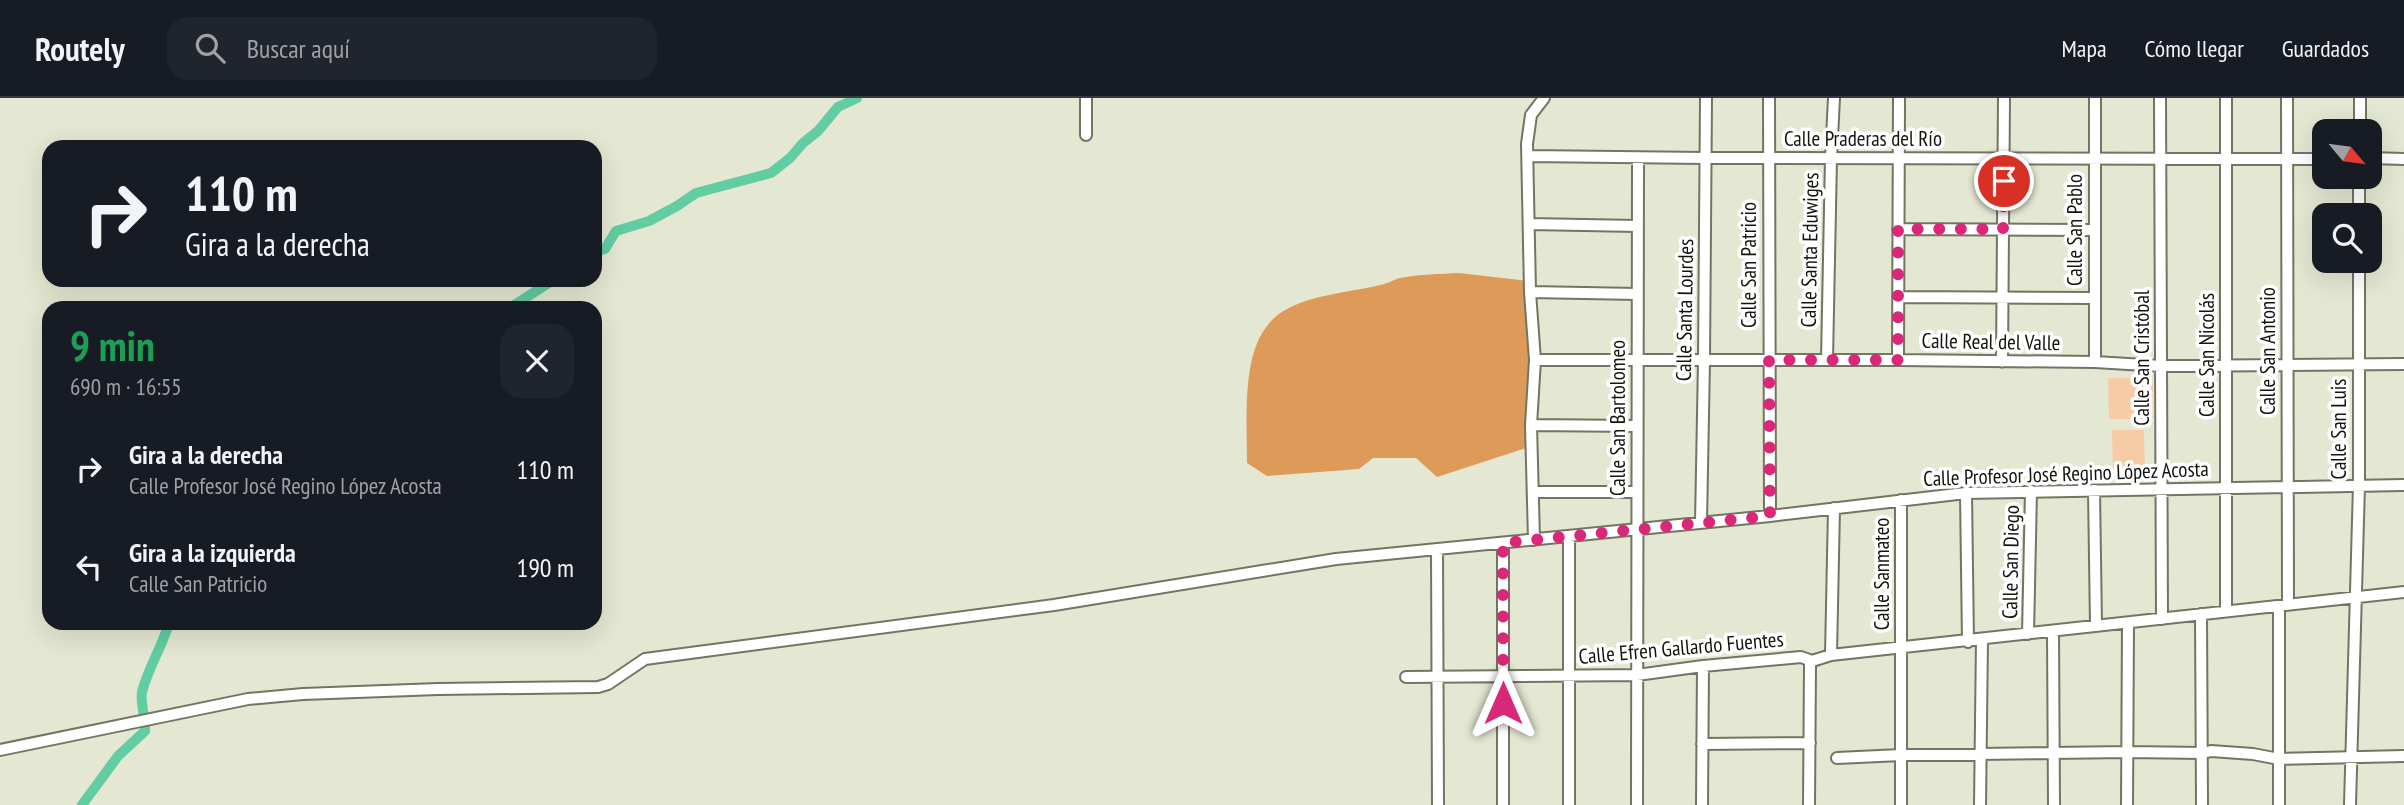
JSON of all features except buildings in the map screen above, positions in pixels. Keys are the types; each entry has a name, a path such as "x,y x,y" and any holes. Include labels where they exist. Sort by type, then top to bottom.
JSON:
{"street":[{"path":"1086,98 1086,135"},
{"path":"1534,540 1531,425 1535,360 1530,292 1528,156 1531,115 1544,98"},
{"name":"Calle Santa Lourdes","path":"1701,523 1706,98"},
{"name":"Calle San Patricio","path":"1769,98 1770,516"},
{"name":"Calle Santa Eduwiges","path":"1827,360 1834,98"},
{"path":"1898,360 1899,98"},
{"path":"2002,362 2004,98"},
{"name":"Calle San Pablo","path":"2095,98 2095,362"},
{"name":"Calle San Cristóbal","path":"2161,98 2162,619"},
{"name":"Calle San Nicolás","path":"2226,98 2226,611"},
{"name":"Calle San Antonio","path":"2279,805 2288,487 2287,98"},
{"path":"2360,98 2360,119"},
{"name":"Calle Praderas del Río","path":"1528,156 1706,159 2312,159"},
{"name":"Calle San Bartolomeo","path":"1637,805 1638,158"},
{"path":"2382,158 2404,159"},
{"path":"1529,224 1638,226"},
{"path":"1898,229 2094,230"},
{"name":"Calle San Luis","path":"2350,805 2359,485 2359,273"},
{"path":"1530,292 1638,294"},
{"path":"1898,297 2095,298"},
{"name":"Calle Real del Valle","path":"1535,360 1898,360 2095,362 2161,366 2404,364"},
{"path":"1531,425 1637,426"},
{"name":"Calle Profesor José Regino López Acosta","path":"0,750 248,699 303,694 438,689 598,687 608,684 645,659 1054,605 1336,559 1770,516 1966,493 2404,485"},
{"path":"2094,490 2096,626"},
{"name":"Calle San Diego","path":"2028,634 2031,491"},
{"path":"1533,492 1637,492"},
{"path":"1966,493 1968,642"},
{"name":"Calle Sanmateo","path":"1901,500 1901,805"},
{"path":"1831,655 1834,508"},
{"path":"1569,537 1569,805"},
{"path":"1503,543 1503,805"},
{"path":"1437,549 1438,805"},
{"name":"Calle Efren Gallardo Fuentes","path":"1406,677 1637,676 1703,666 1801,657 1812,661 1831,655 2404,592"},
{"path":"2201,614 2202,805"},
{"path":"2127,805 2128,623"},
{"path":"2053,631 2054,805"},
{"path":"1980,805 1982,639"},
{"path":"1809,805 1812,661"},
{"path":"1702,805 1703,666"},
{"path":"1702,744 1810,743"},
{"path":"1837,758 2211,751 2279,759 2404,756"}],"shaded area":[{"path":"1459,273 1528,281 1533,292 1529,447 1437,477 1416,458 1373,458 1359,469 1267,476 1247,463 1250,369 1258,341 1273,319 1296,305 1324,296 1400,278"},
{"path":"2108,378 2153,378 2153,419 2109,419"},
{"path":"2112,430 2144,430 2145,476 2113,477"}],"waterway":[{"path":"602,250 616,231 649,221 696,193 771,173 818,131 838,107 857,98"},
{"path":"521,301 542,287"},
{"path":"82,805 118,756 145,731 142,692 167,630"}],"route":[{"path":"1503,703 1503,543 1770,516 1769,360 1898,360 1898,229 2003,229 2004,181"}]}
